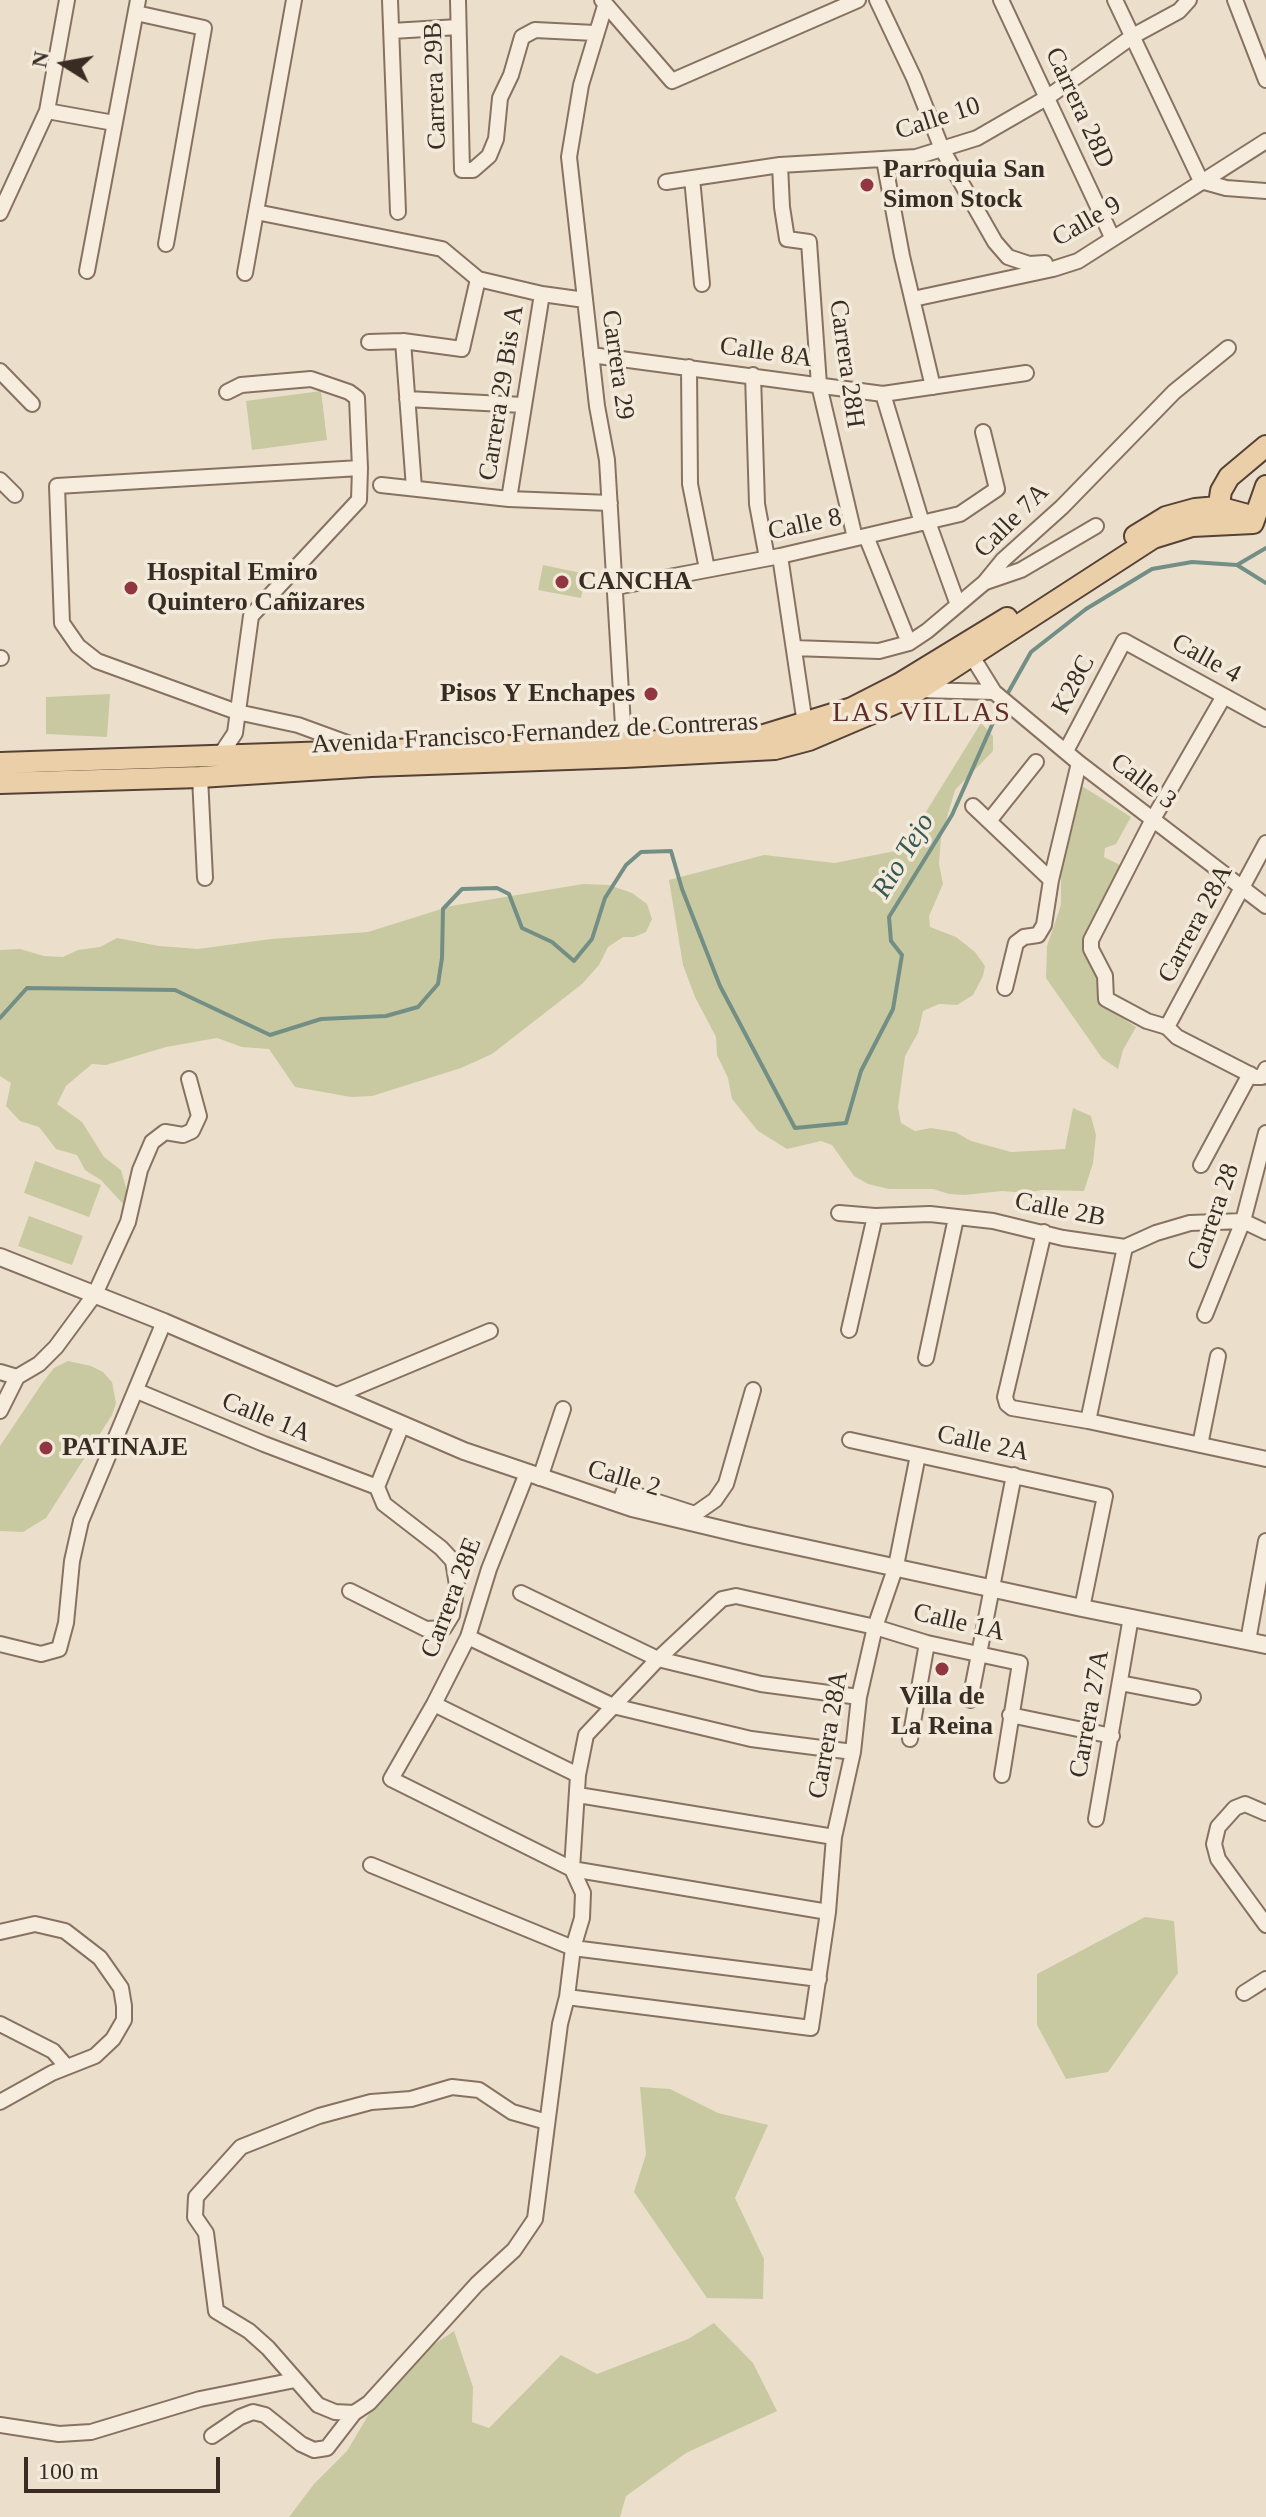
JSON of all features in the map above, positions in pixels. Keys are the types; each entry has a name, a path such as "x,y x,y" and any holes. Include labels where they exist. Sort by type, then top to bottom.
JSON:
{"main road":[{"path":"1166,517 1229,477 1266,446"},
{"path":"1217,515 1221,491 1229,477"},
{"path":"1260,522 1266,486"},
{"name":"Avenida Francisco Fernandez de Contreras","path":"0,783 200,777 371,766 775,749 809,740 920,690 968,651 1166,517 1195,509 1260,522"},
{"name":"Avenida Francisco Fernandez de Contreras","path":"0,763 751,736 805,724 852,708 968,651 1153,538 1217,515"}],"street":[{"path":"0,213 47,111 67,0"},
{"path":"245,273 294,0"},
{"path":"390,0 398,212"},
{"name":"Carrera 29B","path":"458,0 462,170 473,170 489,156 496,139 500,98 511,75 522,37 535,30 595,33"},
{"path":"608,2 672,81 858,0"},
{"path":"877,0 914,78 942,149 995,242 1008,257 1029,264 1078,261"},
{"name":"Carrera 28D","path":"1001,0 1112,237"},
{"path":"1115,0 1201,181 1226,188 1263,189"},
{"name":"Calle 10","path":"666,182 780,165 916,157 977,138 1048,97 1133,36 1179,11 1189,0"},
{"path":"1235,0 1266,80"},
{"name":"Carrera 29","path":"608,2 595,33 581,85 569,157 591,355 607,460 624,742"},
{"path":"87,271 137,6 204,28 166,244"},
{"path":"392,31 458,27"},
{"path":"47,111 114,123"},
{"name":"Calle 9","path":"913,299 1078,261 1266,141"},
{"path":"884,160 902,256 933,387"},
{"name":"Carrera 28H","path":"780,165 787,239 809,242 819,385 860,537 895,602 909,643"},
{"path":"692,178 702,284"},
{"path":"256,212 442,249 478,279 585,300"},
{"path":"369,342 403,341 462,349 478,279"},
{"name":"Carrera 29 Bis A","path":"509,499 542,294"},
{"path":"403,341 414,488"},
{"name":"Calle 7A","path":"794,648 879,651 909,643 985,582 1003,560 1062,507 1174,392 1228,348"},
{"name":"Calle 8A","path":"591,355 883,394 1026,373"},
{"path":"689,367 690,484 707,569"},
{"path":"0,371 32,404"},
{"path":"753,375 757,504 774,557 794,648 805,724"},
{"path":"221,754 235,733 251,616 359,500 360,468 357,398 349,392 311,379 241,385 227,392"},
{"path":"883,394 925,523 958,605"},
{"path":"407,399 523,405"},
{"name":"Calle 8","path":"616,587 774,557 960,514 997,489 983,432"},
{"path":"360,468 57,486 62,623 78,646 97,661 237,712 298,725 369,751"},
{"path":"0,480 15,495"},
{"path":"381,485 509,499 610,503"},
{"path":"985,582 1021,570 1096,526"},
{"name":"Calle 4","path":"1124,641 1266,719"},
{"name":"K28C","path":"1066,751 1124,641"},
{"name":"Calle 3","path":"968,651 996,693 1019,713 1079,763 1266,906"},
{"path":"920,690 996,693"},
{"path":"1201,1165 1259,1073 1177,1037 1167,1027 1147,1021 1106,999 1105,976 1090,945 1153,819 1224,696"},
{"path":"989,821 1036,762"},
{"path":"1005,988 1016,943 1042,931 1079,763"},
{"path":"200,777 205,878"},
{"path":"973,806 1051,880"},
{"name":"Carrera 28A","path":"1167,1027 1266,843"},
{"path":"0,1411 17,1377 39,1364 56,1347 95,1294 128,1222 140,1170 152,1142 165,1132 183,1135 192,1131 199,1116 189,1079"},
{"name":"Carrera 28","path":"1205,1315 1243,1221 1266,1133"},
{"name":"Calle 2B","path":"839,1213 875,1216 930,1214 993,1221 1125,1247 1190,1223 1243,1221 1266,1232"},
{"path":"849,1330 875,1216"},
{"path":"926,1358 956,1218"},
{"path":"1044,1232 1005,1397 1007,1404 1012,1408 1266,1459"},
{"path":"1088,1421 1125,1247"},
{"name":"Calle 2","path":"0,1257 164,1322 402,1425 533,1475 745,1535 1266,1645"},
{"path":"0,1644 41,1654 59,1649 66,1623 72,1561 81,1521 164,1322"},
{"path":"337,1395 490,1331"},
{"path":"1200,1445 1218,1356"},
{"path":"0,1372 17,1377"},
{"path":"629,1502 695,1514 715,1500 726,1484 753,1390"},
{"name":"Calle 1A","path":"137,1391 377,1487"},
{"name":"Carrera 28E","path":"563,1409 489,1569 468,1637 391,1779 572,1869"},
{"path":"350,1591 426,1629 444,1628 452,1615 456,1596 453,1561 384,1504 377,1487 402,1425"},
{"name":"Calle 2A","path":"850,1440 1105,1496 1082,1608"},
{"name":"Carrera 28A","path":"567,1997 811,2028 828,1912 834,1837 853,1752 859,1697 875,1627 896,1566 918,1455"},
{"path":"970,1700 1014,1475"},
{"path":"1248,1641 1266,1541"},
{"path":"521,1593 658,1659 761,1684 859,1697"},
{"name":"Calle 1A","path":"658,1659 722,1599 729,1597 875,1627 927,1643 1020,1663 1010,1715"},
{"name":"Carrera 27A","path":"1096,1819 1131,1617"},
{"path":"468,1637 613,1706 751,1739 853,1752"},
{"path":"910,1739 927,1643"},
{"path":"212,2436 253,2412 265,2415 301,2444 314,2450 327,2448 354,2413 369,2403 477,2284 514,2250 535,2219 560,2024 573,1948 582,1918 583,1893 572,1869 578,1775 586,1735 658,1659"},
{"path":"1120,1683 1193,1697"},
{"path":"434,1704 578,1775"},
{"path":"1002,1775 1010,1715 1112,1736"},
{"path":"578,1795 834,1837"},
{"path":"1266,1813 1245,1804 1235,1808 1218,1827 1214,1844 1218,1859 1266,1925"},
{"path":"371,1865 573,1948 819,1979"},
{"path":"572,1869 828,1912"},
{"path":"0,1932 35,1924 65,1931 100,1958 121,1988 124,2020 113,2039 95,2056 0,2102"},
{"path":"1244,1993 1266,1979"},
{"path":"0,2024 53,2051 67,2067"},
{"path":"354,2413 335,2412 318,2405 268,2348 249,2331 216,2311 206,2233 195,2217 196,2197 241,2147 319,2116 371,2102 411,2099 452,2087 479,2090 512,2112 547,2122"},
{"path":"0,2425 49,2433 91,2432 190,2402 295,2380"}],"green space":[{"path":"321,391 327,440 252,450 246,401"},
{"name":"CANCHA","path":"543,565 586,574 581,598 538,590"},
{"path":"110,694 107,737 46,734 46,697"},
{"path":"981,723 993,736 993,751 955,790 941,838 939,864 943,884 929,916 930,927 956,937 975,952 985,966 983,976 973,995 957,1005 939,1004 923,1011 918,1033 905,1056 898,1107 901,1123 915,1131 931,1128 955,1132 971,1141 1011,1152 1065,1149 1073,1108 1091,1116 1096,1135 1093,1163 1084,1191 1002,1191 965,1195 933,1189 889,1189 868,1184 854,1176 832,1145 821,1141 787,1149 758,1131 732,1099 728,1078 717,1055 716,1037 695,997 683,965 669,880 764,855 835,863 915,847 924,815"},
{"path":"1082,786 1131,817 1116,844 1105,848 1104,857 1124,867 1085,944 1100,973 1097,1001 1136,1027 1123,1050 1118,1069 1102,1058 1046,978 1047,946 1061,905 1061,868"},
{"path":"583,884 609,885 632,893 647,904 652,919 646,932 623,937 608,947 599,965 582,984 492,1054 461,1068 372,1096 351,1097 295,1087 269,1049 242,1047 217,1038 166,1047 106,1065 92,1064 66,1086 57,1104 82,1122 104,1157 121,1170 129,1198 124,1205 101,1180 85,1170 77,1155 56,1149 39,1127 20,1121 6,1106 11,1083 0,1076 0,950 20,949 44,956 63,957 78,950 100,947 117,938 198,949 271,939 368,932 451,906"},
{"path":"35,1161 101,1185 89,1217 24,1193"},
{"path":"29,1216 83,1236 72,1265 18,1246"},
{"path":"68,1361 91,1366 103,1372 112,1382 116,1403 112,1415 46,1518 23,1532 0,1531 0,1446 54,1368"},
{"path":"1145,1917 1174,1921 1178,1973 1108,2072 1066,2079 1037,2025 1037,1974"},
{"path":"640,2087 670,2089 718,2113 768,2125 735,2198 764,2259 763,2299 707,2298 634,2192 646,2154"},
{"path":"714,2323 753,2363 777,2411 686,2453 626,2496 620,2517 289,2517 314,2484 347,2451 369,2414 427,2349 454,2331 473,2387 472,2422 489,2428 561,2355 597,2374 688,2339"}],"waterway":[{"path":"1237,565 1266,548"},
{"name":"Rio Tejo","path":"0,1018 27,988 175,990 270,1035 321,1019 386,1016 418,1007 438,984 443,909 462,889 497,888 509,894 522,928 552,942 574,961 592,939 605,898 626,865 641,852 671,851 682,889 720,986 795,1128 846,1123 861,1071 893,1009 902,955 891,941 889,917 952,815 1000,707 1031,652 1086,609 1152,569 1192,562 1237,565 1266,583"}],"place":[{"name":"Parroquia San Simon Stock","path":"867,185"},
{"name":"CANCHA","path":"562,582"},
{"name":"Hospital Emiro Quintero Cañizares","path":"131,588"},
{"name":"Pisos Y Enchapes","path":"651,694"},
{"name":"PATINAJE","path":"46,1448"},
{"name":"Villa de La Reina","path":"942,1669"}],"district":[{"name":"LAS VILLAS","path":"922,714"}]}
